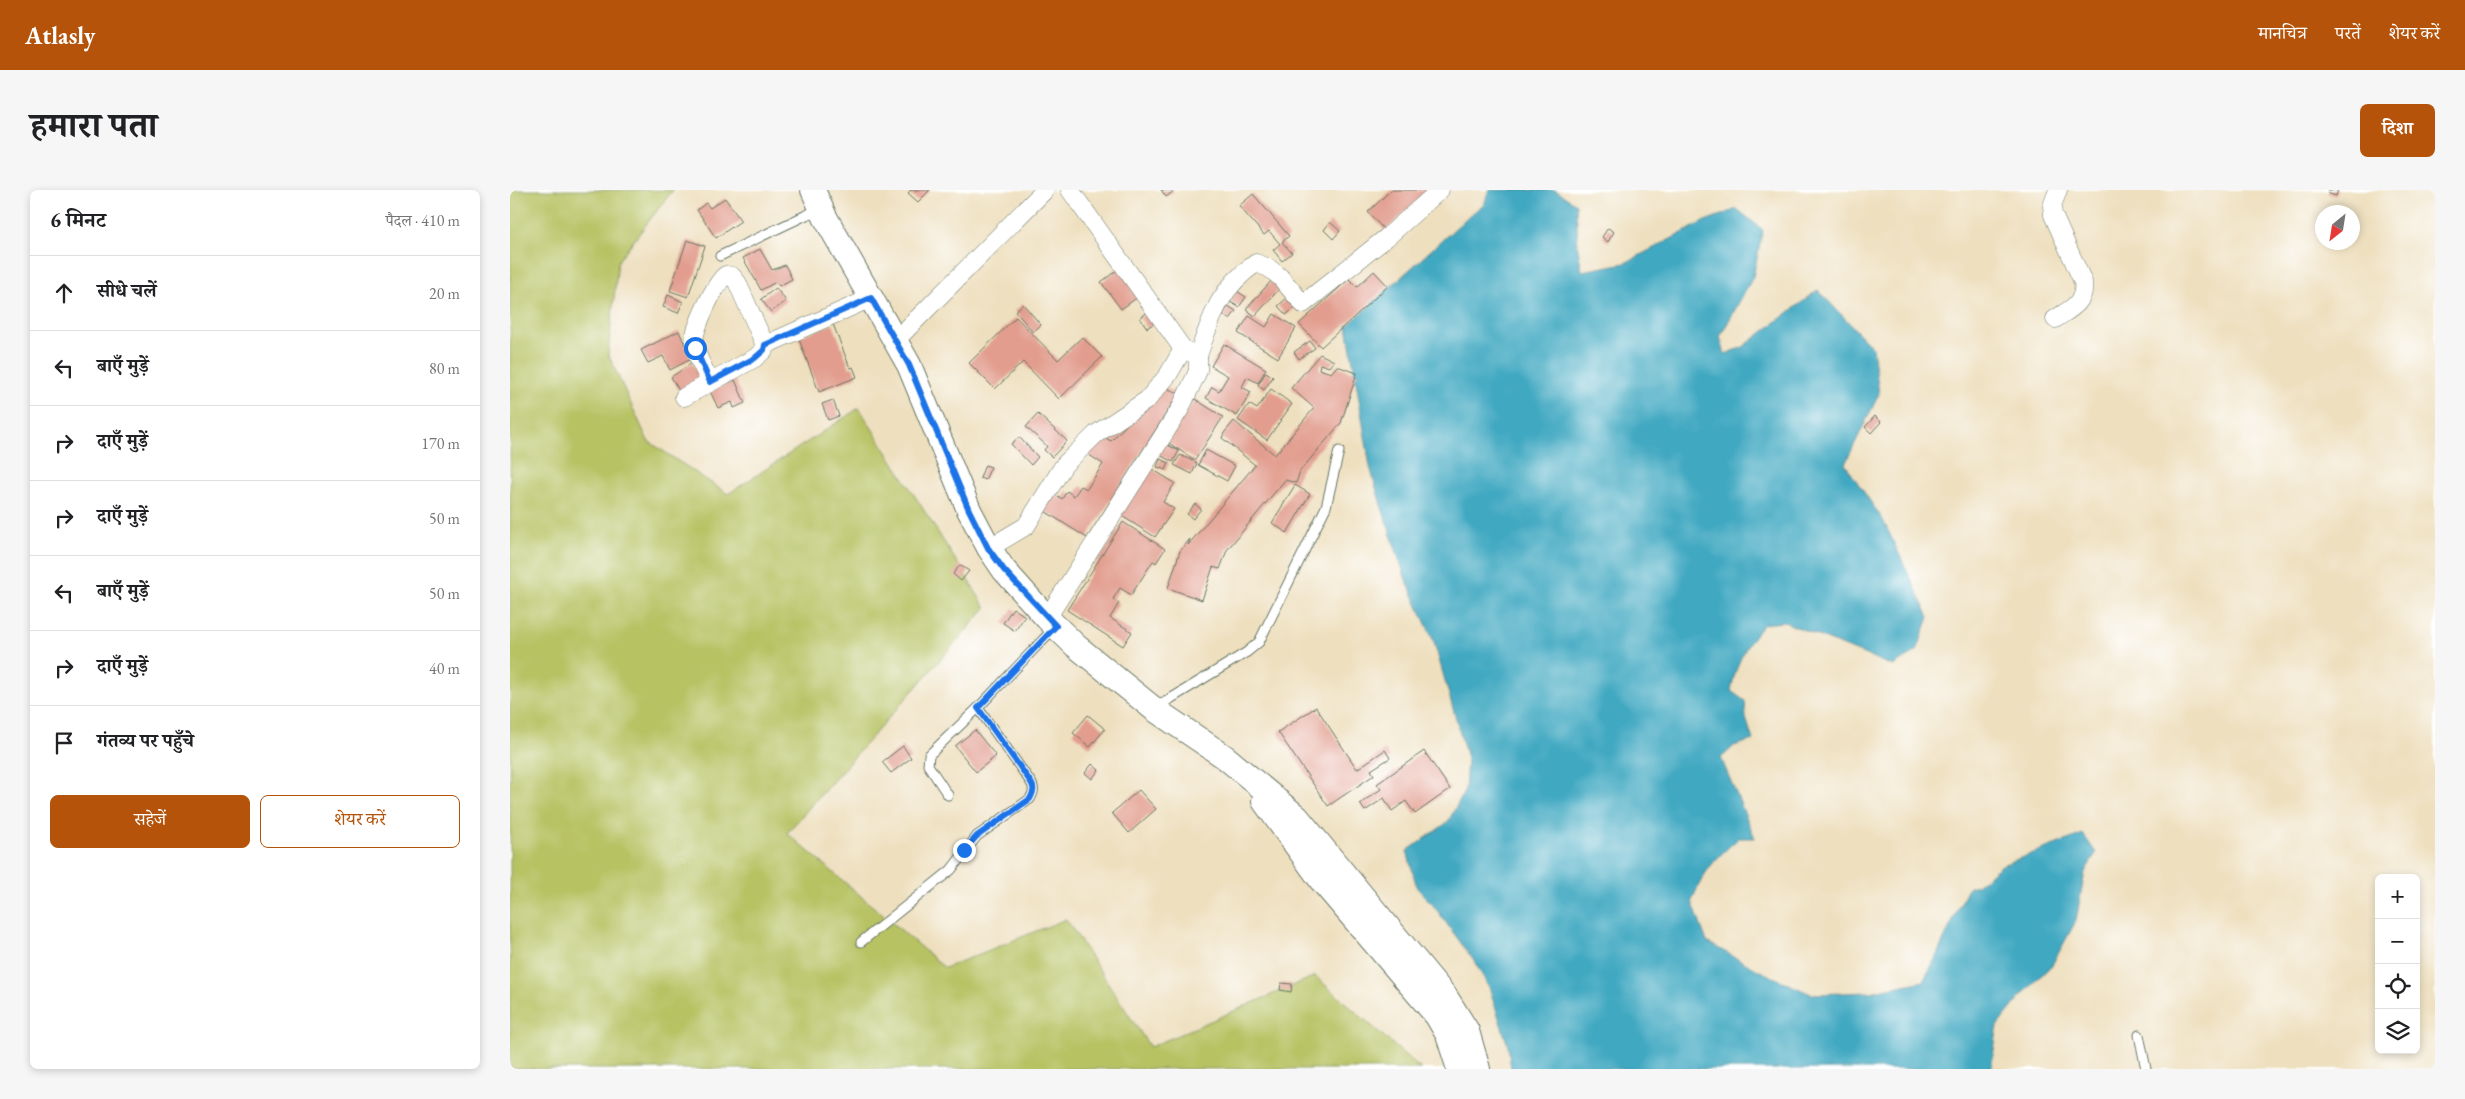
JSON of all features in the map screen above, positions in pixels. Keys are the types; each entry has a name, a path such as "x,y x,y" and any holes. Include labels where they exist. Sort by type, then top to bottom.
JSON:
{"street":[{"path":"895,341 1045,190"},
{"path":"1051,622 1180,409 1198,371 1190,353 1070,190"},
{"path":"988,548 1026,526 1064,464 1096,434 1147,400 1190,353 1227,289 1240,275 1256,263 1269,268 1280,277 1303,304 1413,216 1440,190"},
{"path":"2055,319 2078,304 2084,291 2083,282 2053,215 2052,206 2058,190"},
{"path":"817,199 921,392 969,510 988,548 1004,570 1051,622 1076,646 1154,709 1225,756 1296,817 1445,996 1467,1031 1478,1069"},
{"path":"684,396 755,358 764,350 765,345 737,282 732,276 726,275 718,282 694,337 695,348 710,382"},
{"path":"765,345 871,298"},
{"path":"1242,771 1321,880 1437,1016 1448,1035 1459,1069"}],"lane":[{"path":"720,256 817,199"},
{"path":"1154,709 1247,652 1259,642 1326,507 1339,451"},
{"path":"948,795 928,766 929,755 978,708 1051,622"},
{"path":"861,942 951,870 970,844 1030,799 1034,787 978,708"},
{"path":"2139,1036 2146,1069"}],"green space":[{"path":"510,190 673,190 618,261 608,354 648,441 728,494 859,408 986,608 787,833 945,968 1066,919 1150,1047 1315,976 1421,1069 510,1069"}],"water":[{"path":"1489,190 1555,190 1576,204 1578,249 1582,271 1625,263 1705,221 1737,209 1763,230 1753,277 1720,337 1725,354 1743,347 1818,290 1873,348 1879,394 1845,464 1883,520 1929,617 1917,651 1893,666 1784,622 1764,624 1757,632 1742,655 1731,691 1745,701 1746,718 1753,740 1734,746 1721,758 1755,838 1739,838 1723,852 1706,873 1692,901 1707,942 1760,971 1811,994 1870,992 1923,981 1969,887 1977,885 2002,865 2083,834 2096,853 2085,872 2076,921 2052,965 2022,995 1998,1025 1991,1069 1511,1069 1508,1046 1489,987 1474,961 1433,905 1417,888 1407,851 1448,822 1465,790 1467,758 1434,642 1405,577 1370,467 1347,326 1471,214 1484,205"}],"building":[{"path":"911,190 930,190 918,202 908,193"},
{"path":"1161,190 1175,190 1166,197"},
{"path":"1391,190 1428,190 1385,231 1368,212"},
{"path":"2328,190 2338,190 2336,196 2327,193"},
{"path":"1253,194 1289,236 1282,242 1292,253 1282,261 1273,250 1280,244 1269,231 1264,235 1239,206"},
{"path":"725,198 741,221 716,238 697,210 706,203 710,208"},
{"path":"1330,222 1340,231 1333,239 1324,230"},
{"path":"1608,228 1614,232 1608,242 1602,237"},
{"path":"687,240 705,246 688,297 670,291"},
{"path":"760,249 772,270 785,265 792,279 779,286 776,282 761,290 743,258"},
{"path":"1120,268 1141,295 1121,309 1101,282"},
{"path":"1374,271 1388,286 1321,347 1299,324 1349,279 1357,287"},
{"path":"1272,280 1281,287 1255,316 1246,309"},
{"path":"776,288 786,301 771,312 761,299"},
{"path":"1237,291 1246,297 1239,307 1230,302"},
{"path":"668,295 683,302 678,313 663,307"},
{"path":"1289,296 1298,305 1286,315 1278,306"},
{"path":"1023,304 1041,325 1033,332 1015,311"},
{"path":"1228,306 1236,311 1230,319 1223,315"},
{"path":"1149,311 1157,321 1147,328 1140,318"},
{"path":"1274,314 1296,328 1278,358 1238,333 1249,316 1266,327"},
{"path":"1016,317 1058,360 1082,337 1102,357 1059,399 1023,362 995,389 969,363"},
{"path":"833,324 850,368 853,367 857,377 819,392 798,337"},
{"path":"679,331 691,359 670,370 663,356 648,363 641,350"},
{"path":"1310,341 1315,348 1299,359 1294,352"},
{"path":"1224,344 1266,369 1258,383 1247,377 1242,387 1251,392 1237,416 1206,398 1212,387 1219,391 1228,376 1211,366"},
{"path":"1320,354 1334,361 1329,367 1320,364 1319,369 1331,373 1337,366 1357,373 1341,423 1300,471 1296,483 1285,480 1227,550 1220,569 1213,567 1202,600 1168,588 1180,551 1190,539 1188,545 1255,465 1222,438 1224,433 1234,421 1275,455 1314,408 1291,388"},
{"path":"692,363 702,378 680,392 671,377"},
{"path":"1266,372 1273,377 1264,390 1258,385"},
{"path":"735,380 745,403 734,408 732,402 718,408 710,391"},
{"path":"1163,387 1179,393 1087,538 1043,510 1054,493 1062,499 1067,491 1074,496 1081,486 1087,489 1103,464 1083,451 1102,436 1111,441"},
{"path":"1271,389 1292,404 1267,440 1238,420 1249,404 1257,409"},
{"path":"1195,399 1223,417 1195,460 1167,442"},
{"path":"833,400 839,416 828,420 822,404"},
{"path":"1038,414 1067,441 1052,457 1044,450 1047,446 1026,427"},
{"path":"1875,416 1881,422 1871,433 1865,427"},
{"path":"1019,437 1038,457 1031,465 1011,444"},
{"path":"1164,443 1179,451 1173,462 1158,454"},
{"path":"1206,450 1235,466 1227,481 1198,465"},
{"path":"1180,455 1197,463 1192,474 1174,465"},
{"path":"1160,459 1169,463 1166,470 1157,467"},
{"path":"985,465 991,467 985,480 980,478"},
{"path":"1147,466 1175,483 1163,502 1174,509 1155,537 1117,513"},
{"path":"1295,485 1310,494 1287,533 1272,523"},
{"path":"1195,504 1201,509 1193,519 1187,514"},
{"path":"1123,522 1165,549 1156,563 1153,561 1131,595 1120,588 1113,599 1119,603 1110,618 1132,632 1123,646 1067,610"},
{"path":"960,565 969,571 961,581 953,574"},
{"path":"1013,608 1025,616 1015,631 1003,623"},
{"path":"1316,707 1357,769 1385,750 1390,758 1371,770 1374,775 1328,806 1278,732"},
{"path":"1088,715 1105,729 1090,747 1073,733"},
{"path":"975,730 996,756 976,772 955,746"},
{"path":"903,746 911,758 891,773 882,762"},
{"path":"1424,751 1450,789 1415,814 1406,801 1392,811 1384,798 1365,811 1360,804 1381,789 1377,784"},
{"path":"1092,764 1099,770 1092,779 1085,773"},
{"path":"1139,790 1156,809 1129,833 1112,813"},
{"path":"1281,983 1292,984 1291,992 1280,990"}],"route":[{"path":"695,348 710,382 761,354 765,345 871,298 909,365 969,510 988,548 1004,570 1056,626 978,708 1034,787 1033,792 1030,799 977,836 964,850"}]}
